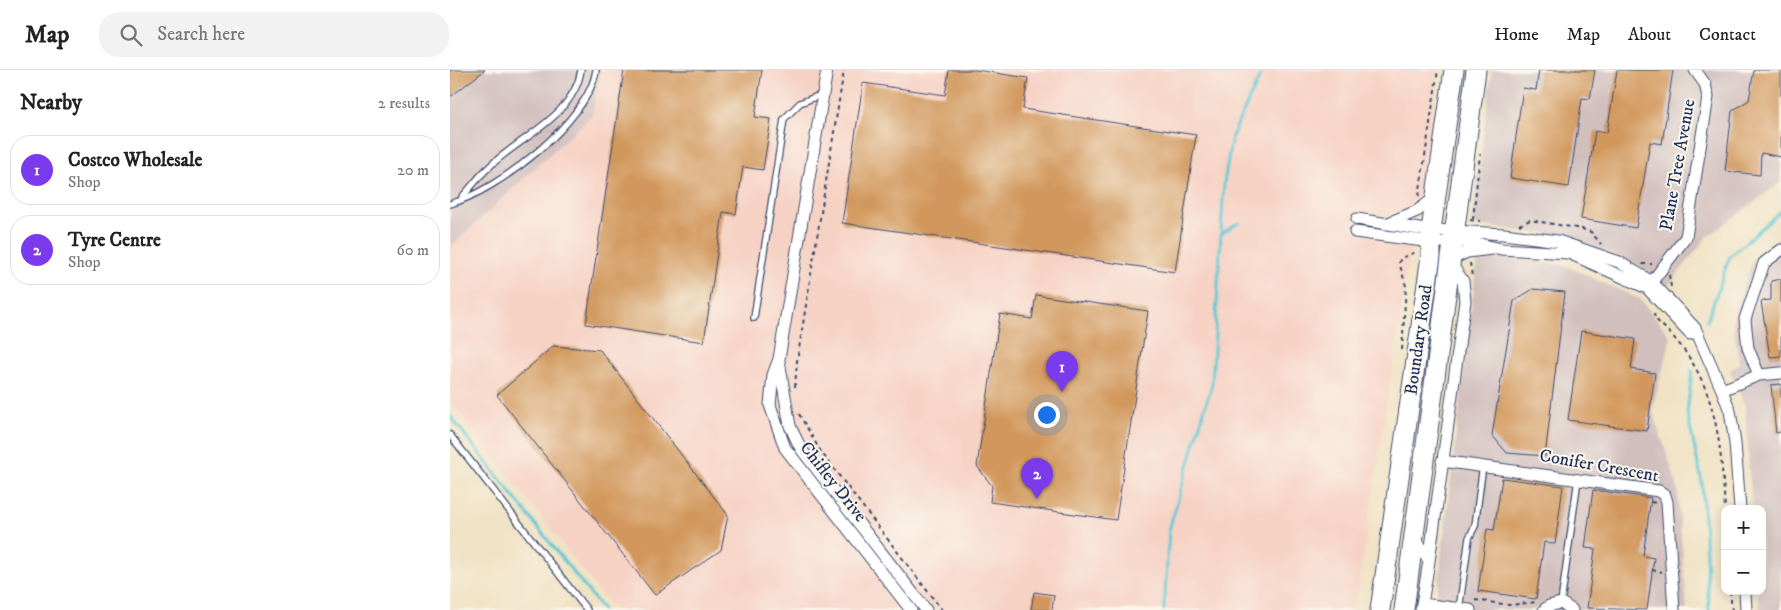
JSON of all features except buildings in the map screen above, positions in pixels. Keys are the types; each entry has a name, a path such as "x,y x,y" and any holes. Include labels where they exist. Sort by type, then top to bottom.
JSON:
{"main road":[{"name":"Boundary Road","path":"1380,610 1454,70"},
{"name":"Boundary Road","path":"1404,610 1413,534 1458,247 1476,70"}],"street":[{"name":"Chifley Drive","path":"827,70 779,359 773,376 770,405 785,448 911,610"},
{"name":"Plane Tree Avenue","path":"1650,285 1686,237 1708,97 1705,84 1695,70"},
{"path":"1384,224 1417,212 1436,197"},
{"path":"1357,220 1384,224 1431,236 1458,247 1570,253 1650,285 1662,304 1705,350"},
{"path":"1355,232 1431,236"},
{"path":"1458,247 1558,241 1619,262 1650,285 1694,328 1722,390 1730,411 1735,443 1740,505"},
{"path":"1458,247 1480,243 1501,249"},
{"path":"1458,247 1459,274 1464,288 1465,301 1422,607 1462,607"},
{"path":"1759,374 1748,348 1745,319 1764,263 1781,250"},
{"name":"Chifley Drive","path":"779,359 790,426 802,449 926,610"},
{"path":"1722,390 1759,374 1781,373"},
{"name":"Conifer Crescent","path":"1442,460 1578,478 1611,488 1652,489 1665,495 1674,610"},
{"path":"1413,534 1429,561"},
{"path":"1745,595 1746,610"},
{"path":"1542,606 1561,603 1572,610"}],"lane":[{"path":"461,199 488,168 556,114 571,96 581,70"},
{"path":"450,204 500,182 567,125 585,100 596,70"},
{"path":"754,318 784,119 800,103 823,94"},
{"path":"450,435 587,610"},
{"path":"1462,607 1469,538 1475,526 1483,465"},
{"path":"1561,603 1578,478"}],"path":[{"path":"796,396 797,361 844,70"},
{"path":"1464,288 1471,281 1458,247 1480,151"},
{"path":"1662,304 1655,311 1655,319 1673,335 1688,354 1701,376 1713,408 1720,440 1725,505"},
{"path":"799,414 821,452 942,610"},
{"path":"1730,595 1732,610"},
{"path":"1462,607 1542,606"}],"shaded area":[{"path":"450,70 1438,70 1355,610 614,610 450,400"},
{"path":"450,70 600,70 592,115 450,247"},
{"path":"1492,70 1781,70 1781,182 1707,237 1668,286 1637,265 1572,238 1472,224"},
{"path":"1781,236 1781,610 1760,610 1758,595 1766,595 1766,505 1752,505 1745,406 1730,370 1739,364 1733,319 1752,261"},
{"path":"1478,254 1566,266 1640,299 1671,337 1652,410 1677,485 1687,610 1435,610"}],"waterway":[{"path":"1164,610 1169,530 1212,384 1224,183 1232,136 1260,76"},
{"path":"1707,321 1730,256 1781,211"},
{"path":"1221,234 1239,223"},
{"path":"1692,371 1687,413 1702,482 1709,610"},
{"path":"450,416 603,610"}],"place":[{"name":"Costco Wholesale","path":"1062,392"},
{"name":"Tyre Centre","path":"1037,499"}]}
